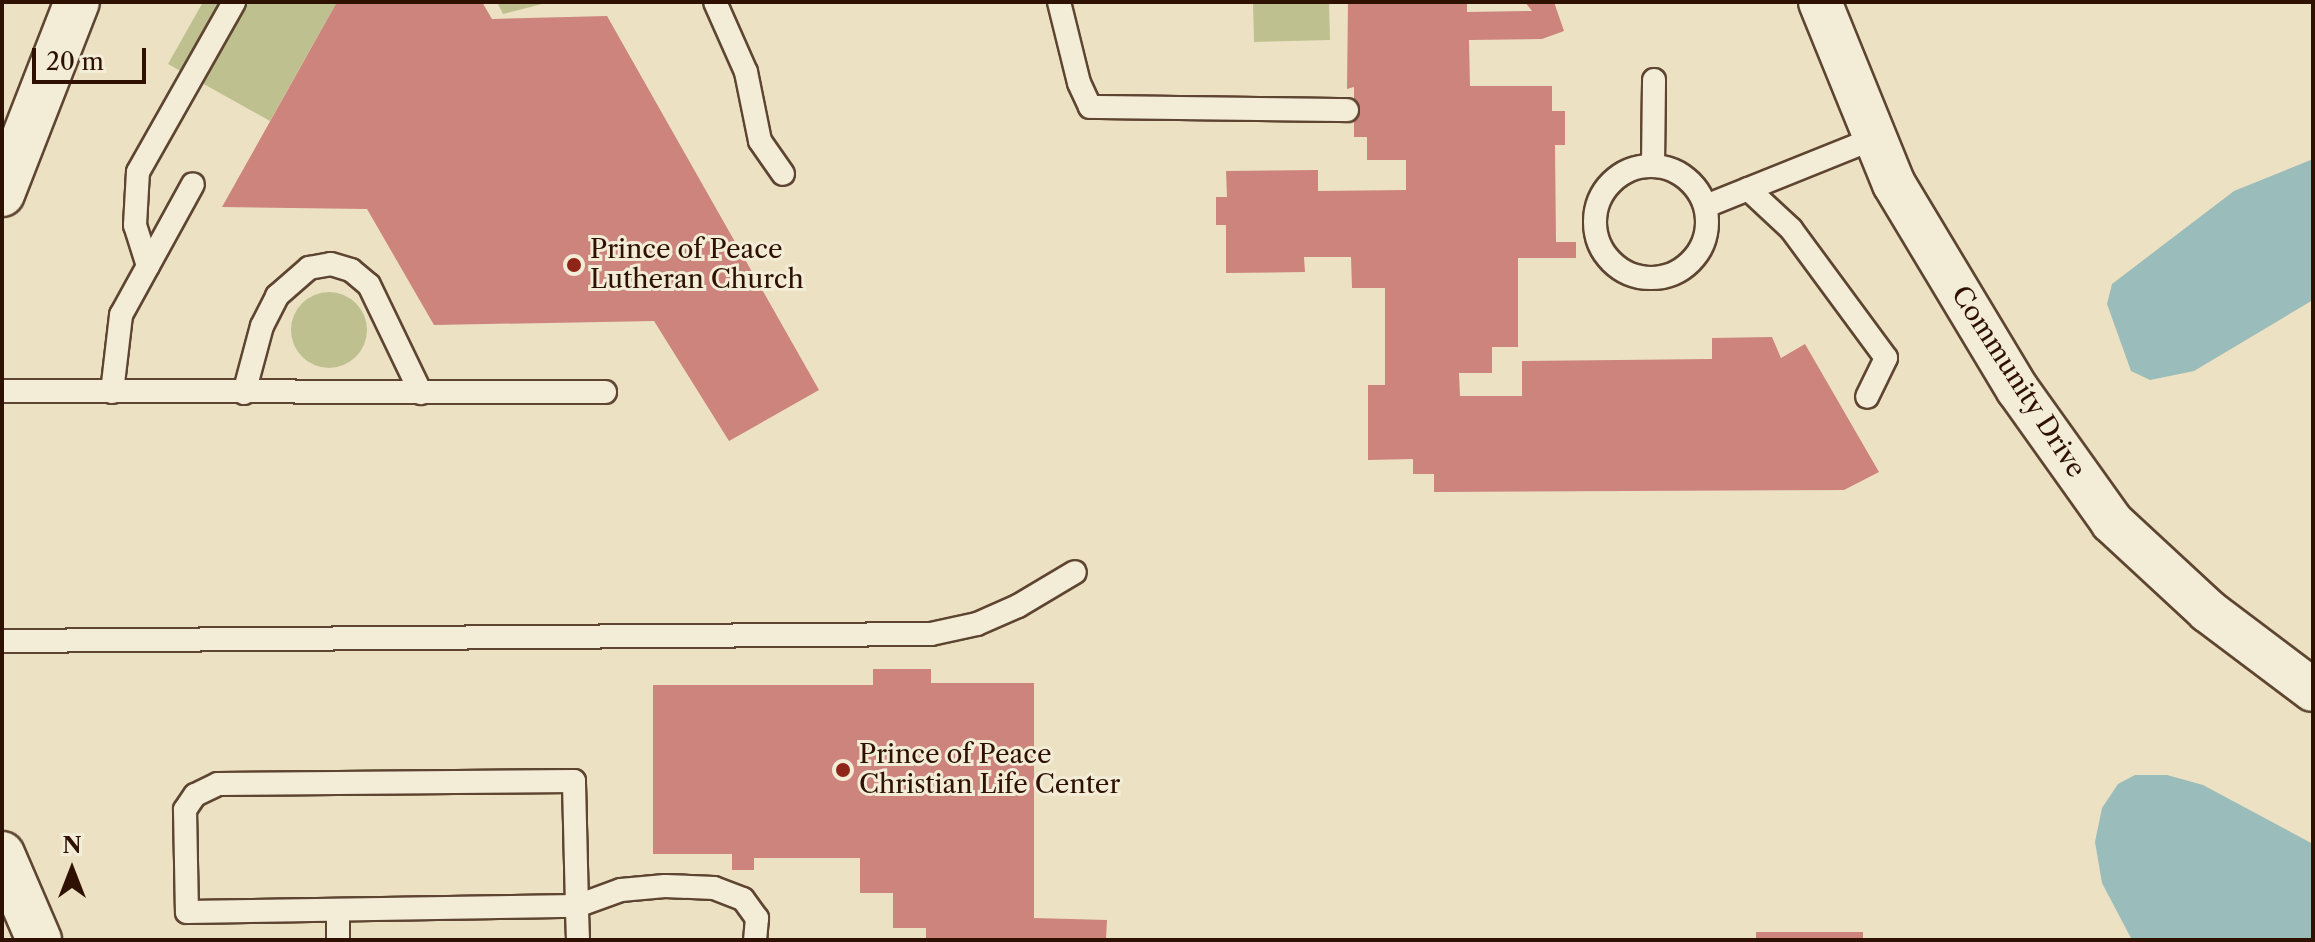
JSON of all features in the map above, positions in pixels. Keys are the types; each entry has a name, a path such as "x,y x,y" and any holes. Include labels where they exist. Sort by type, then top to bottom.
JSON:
{"street":[{"path":"2,194 77,2"},
{"name":"Community Drive","path":"1820,2 1894,184 2018,390 2112,522 2208,611 2309,682"},
{"path":"2,854 39,940"}],"lane":[{"path":"148,266 135,225 138,172 234,2"},
{"path":"715,2 746,72 760,141 783,174"},
{"path":"1059,2 1079,83 1090,107 1347,110"},
{"path":"1653,165 1654,80"},
{"path":"1706,206 1875,138"},
{"path":"1653,165 1686,177 1706,206 1704,243 1679,272 1643,278 1610,261 1595,226 1604,191 1617,177 1653,165"},
{"path":"112,392 115,337 148,266 193,184"},
{"path":"1748,189 1791,229 1886,358 1867,397"},
{"path":"244,393 262,326 277,296 309,268 331,264 351,270 369,285 421,393"},
{"path":"2,391 605,392"},
{"path":"2,641 931,634 991,618 1075,572"},
{"path":"578,940 577,906 574,781 218,784 195,795 185,810 187,912 577,906 621,890 714,888 743,899 757,918 755,940"},
{"path":"338,910 338,940"}],"green space":[{"path":"203,2 337,2 270,121 168,64"},
{"path":"497,2 550,2 503,14"},
{"path":"1253,2 1329,2 1330,40 1254,42"},
{"path":"329,292 344,295 356,303 364,315 367,330 364,345 356,357 344,365 329,368 314,365 302,357 294,345 291,330 294,315 302,303 314,295"}],"water":[{"path":"2313,159 2313,300 2194,371 2150,380 2131,371 2107,304 2112,284 2234,191"},
{"path":"2135,775 2167,775 2203,785 2313,844 2313,940 2132,940 2102,883 2095,842 2102,808 2118,784"}],"building":[{"name":"Prince of Peace Lutheran Church","path":"337,2 482,2 492,19 607,16 819,390 729,441 654,321 434,325 367,209 222,207"},
{"path":"1348,2 1467,2 1467,12 1532,11 1525,2 1554,2 1564,31 1542,39 1469,40 1470,86 1552,86 1552,111 1565,111 1565,145 1555,145 1556,242 1576,242 1576,258 1518,258 1518,347 1492,347 1492,373 1459,373 1460,396 1522,396 1522,361 1712,359 1712,338 1772,337 1781,358 1805,344 1879,472 1844,490 1434,492 1434,474 1413,474 1413,459 1368,460 1368,385 1385,385 1385,288 1352,288 1351,257 1304,257 1305,272 1226,273 1226,225 1216,225 1216,197 1227,197 1226,171 1318,170 1318,191 1406,190 1406,160 1367,160 1367,137 1354,137 1354,87 1347,89"},
{"name":"Prince of Peace Christian Life Center","path":"873,669 931,669 931,683 1034,683 1034,918 1107,920 1106,940 926,940 926,928 893,928 893,893 860,893 860,858 754,858 754,870 732,870 732,854 653,854 653,685 873,685"},
{"path":"1756,932 1863,932 1863,940 1756,940"}],"place":[{"name":"Prince of Peace Lutheran Church","path":"574,265"},
{"name":"Prince of Peace Christian Life Center","path":"843,770"}]}
